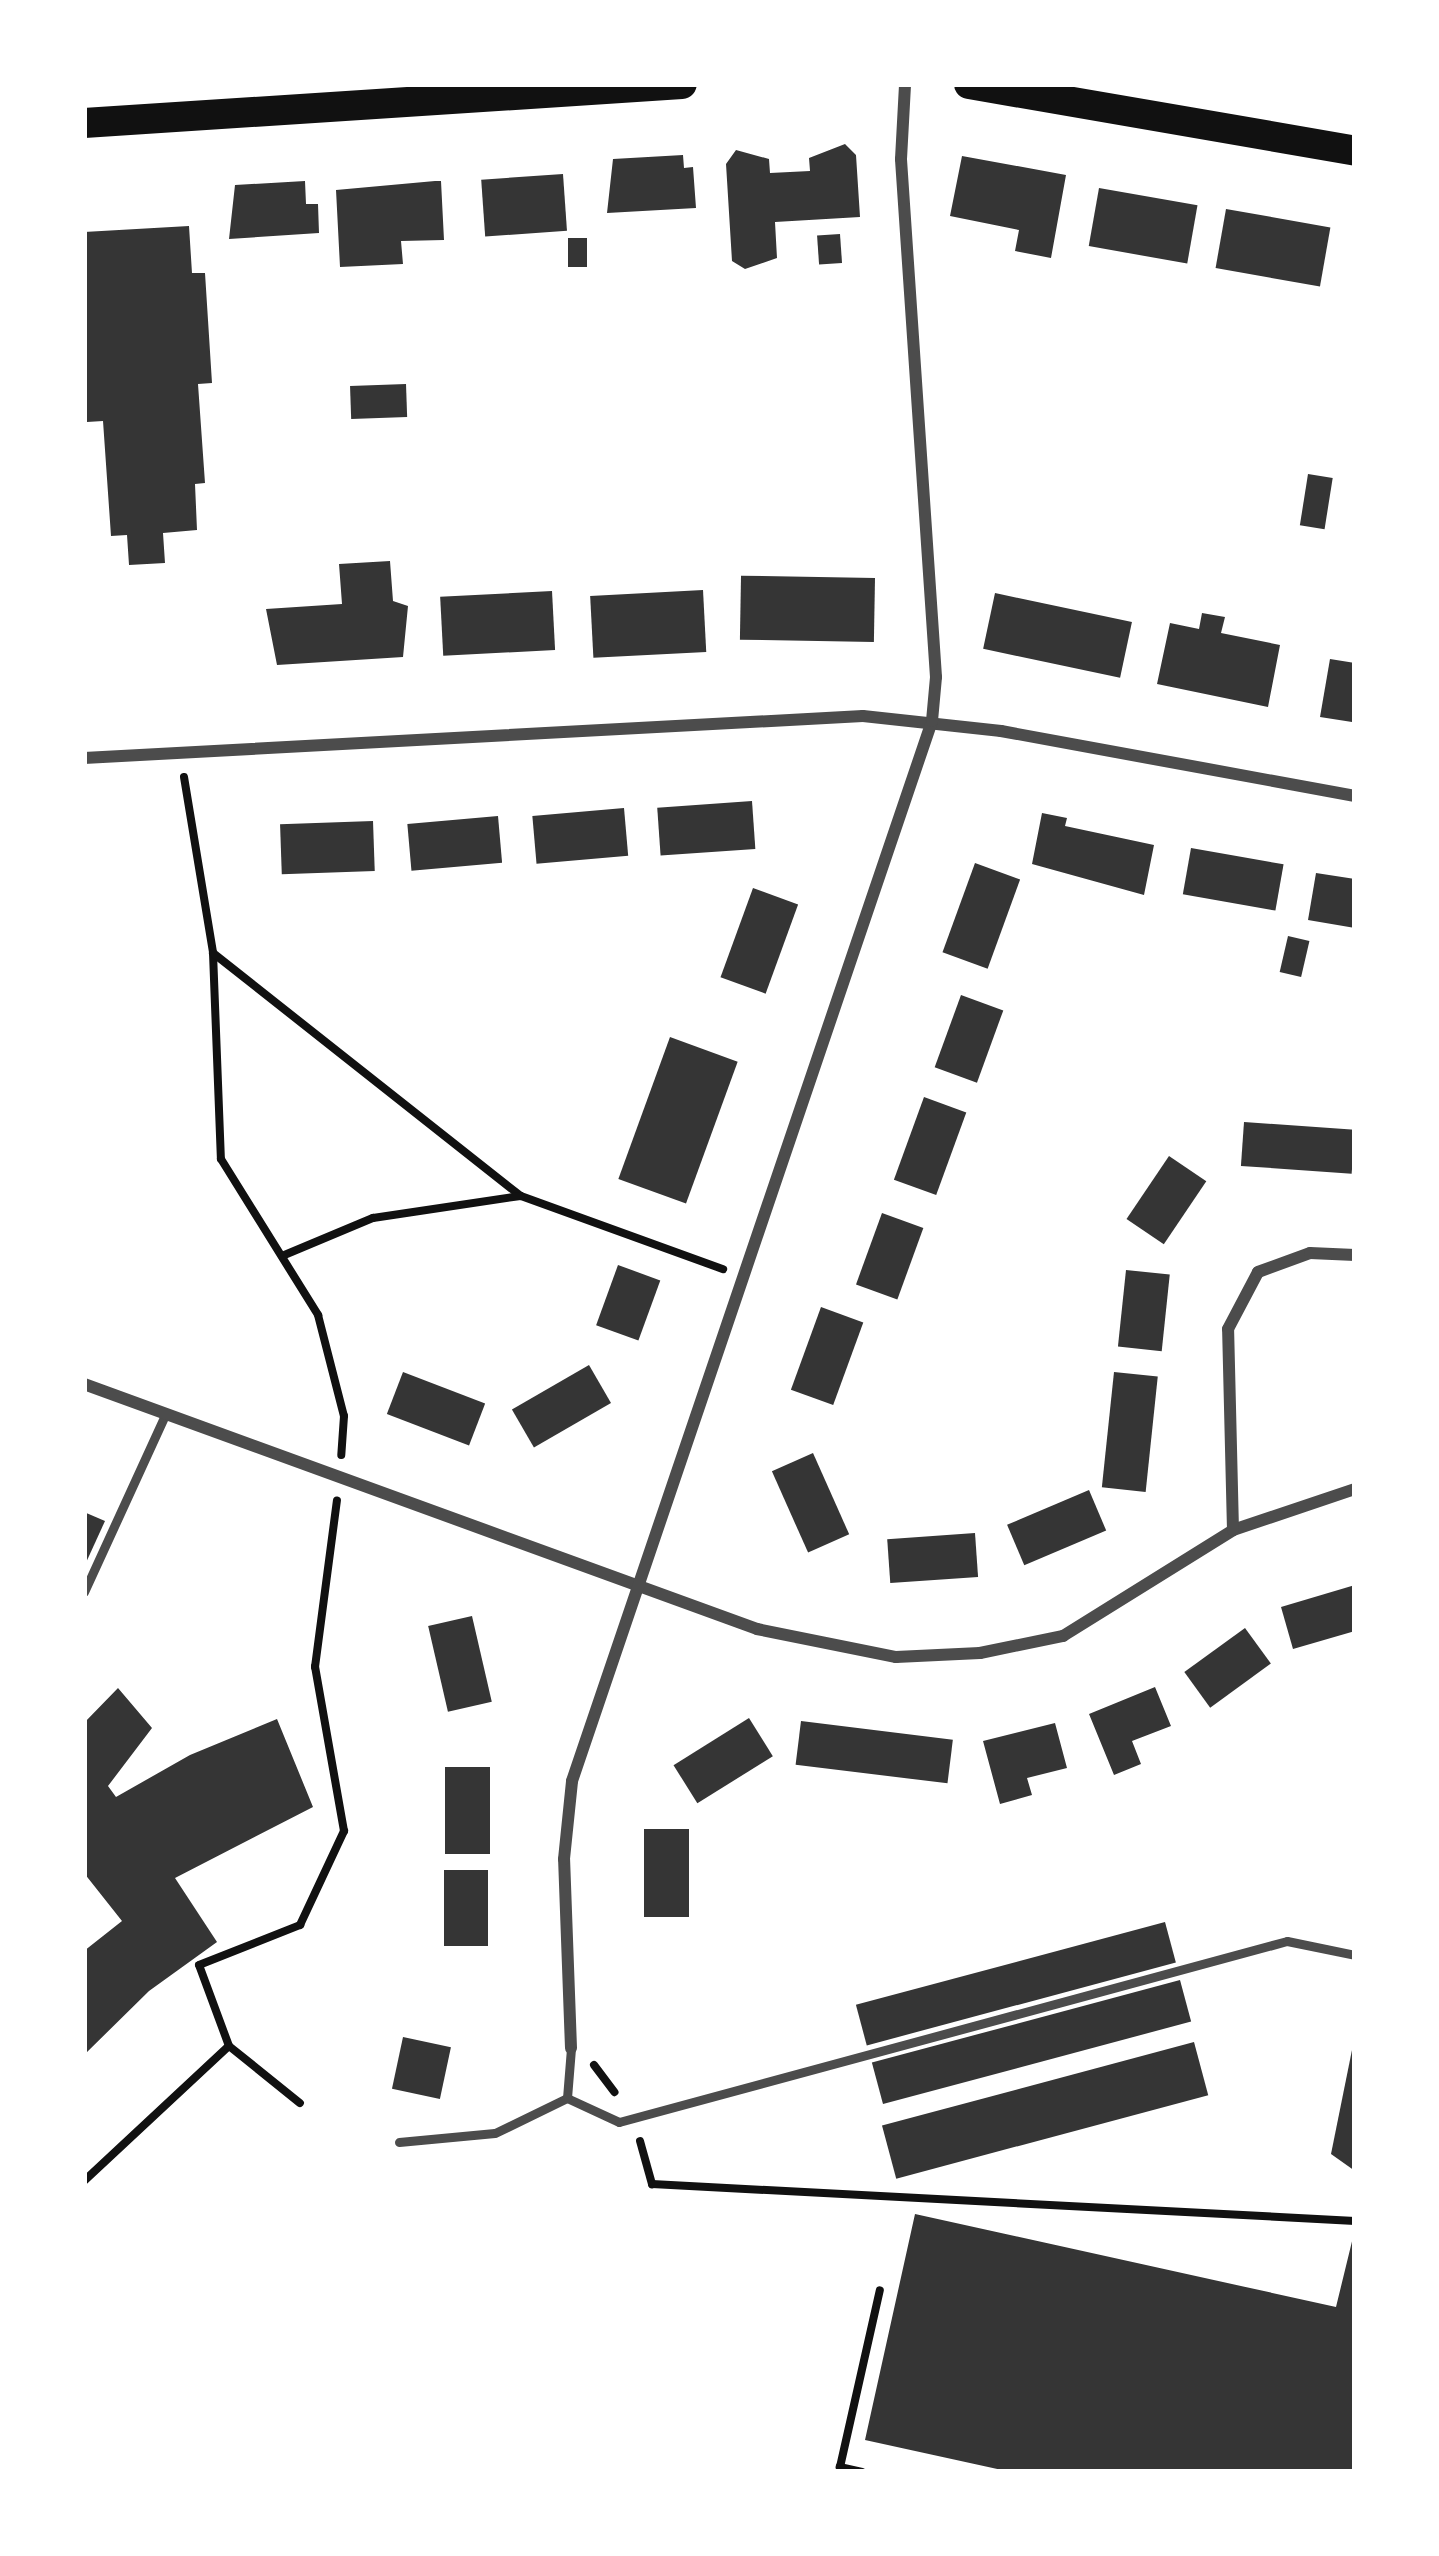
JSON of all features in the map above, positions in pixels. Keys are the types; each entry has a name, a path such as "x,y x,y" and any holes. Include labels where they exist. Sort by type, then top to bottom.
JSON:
{"main road":[{"path":"84,123 281,96 682,84"},
{"path":"969,84 1355,151"}],"street":[{"path":"578,2050 564,1859 572,1781 932,721 937,677 901,159 905,84"},
{"path":"84,758 863,716 932,721 1355,796"},
{"path":"1233,1530 1228,1329 1258,1272 1310,1253 1355,1256"},
{"path":"84,1384 339,1481 827,1649 980,1653 1064,1636 1233,1530 1355,1489"}],"lane":[{"path":"84,1592 166,1412"},
{"path":"567,2098 619,2122 1287,1941 1355,1954"},
{"path":"567,2098 578,2050"},
{"path":"399,2142 495,2133 567,2098"}],"path":[{"path":"180,751 213,952 220,1159 318,1315 344,1416 315,1667 344,1832 300,1925 199,1965 229,2045 300,2103"},
{"path":"213,952 521,1196 741,1276"},
{"path":"282,1256 374,1218 521,1196"},
{"path":"84,2181 229,2045"},
{"path":"578,2050 634,2118 652,2184 1355,2221"},
{"path":"862,2472 839,2467 880,2290"}],"building":[{"path":"845,144 856,155 860,217 775,222 777,258 745,269 732,261 726,164 736,150 769,159 770,173 810,171 809,158"},
{"path":"683,155 684,168 693,167 696,208 607,213 613,159"},
{"path":"962,156 1066,175 1051,258 1015,251 1019,230 950,216"},
{"path":"563,174 567,231 485,237 481,180"},
{"path":"305,181 306,204 318,204 319,233 229,239 235,185"},
{"path":"441,181 444,240 401,241 403,264 340,267 336,190"},
{"path":"1099,188 1197,205 1187,263 1089,246"},
{"path":"1226,209 1330,227 1320,286 1216,268"},
{"path":"189,226 192,273 205,273 212,383 198,384 205,483 195,484 197,530 163,533 165,563 129,565 127,535 111,536 103,421 87,422 84,406 84,232"},
{"path":"840,234 842,263 819,265 817,236"},
{"path":"568,238 587,238 587,267 568,267"},
{"path":"406,384 407,417 351,419 350,386"},
{"path":"1308,474 1333,478 1325,529 1300,525"},
{"path":"390,561 393,601 408,606 403,657 277,665 266,609 342,604 339,564"},
{"path":"741,576 875,578 874,642 740,640"},
{"path":"703,590 706,652 593,658 590,596"},
{"path":"552,591 555,650 443,656 440,597"},
{"path":"995,593 1132,622 1120,678 983,649"},
{"path":"1202,613 1225,617 1221,633 1280,645 1268,707 1157,684 1170,623 1199,629"},
{"path":"1330,659 1355,663 1352,722 1320,717"},
{"path":"752,801 755,849 661,856 657,808"},
{"path":"624,808 628,856 537,864 532,816"},
{"path":"1042,813 1067,818 1065,826 1154,845 1144,895 1032,864"},
{"path":"498,816 502,863 411,871 407,824"},
{"path":"373,821 375,871 282,874 280,824"},
{"path":"1191,848 1284,864 1275,911 1183,894"},
{"path":"975,863 1020,879 988,969 943,952"},
{"path":"1316,873 1355,879 1355,928 1308,920"},
{"path":"753,888 798,904 766,994 721,977"},
{"path":"1288,936 1309,941 1301,977 1280,972"},
{"path":"961,995 1003,1010 977,1083 935,1067"},
{"path":"670,1037 738,1062 686,1204 618,1179"},
{"path":"924,1097 966,1112 936,1195 894,1180"},
{"path":"1244,1122 1355,1130 1352,1174 1241,1166"},
{"path":"1169,1156 1206,1181 1164,1244 1127,1219"},
{"path":"882,1213 923,1228 897,1299 856,1284"},
{"path":"618,1265 660,1280 638,1341 596,1325"},
{"path":"1126,1270 1170,1275 1162,1351 1118,1347"},
{"path":"821,1307 863,1322 833,1405 791,1390"},
{"path":"589,1365 611,1403 534,1448 512,1410"},
{"path":"403,1372 485,1404 469,1446 387,1414"},
{"path":"1114,1372 1158,1377 1146,1492 1102,1487"},
{"path":"813,1453 849,1534 808,1553 772,1471"},
{"path":"1089,1490 1106,1531 1024,1565 1007,1525"},
{"path":"84,1512 105,1521 84,1567"},
{"path":"975,1533 978,1577 890,1583 887,1539"},
{"path":"1355,1585 1355,1631 1293,1649 1281,1607"},
{"path":"472,1616 492,1702 448,1712 428,1626"},
{"path":"1245,1628 1271,1664 1210,1708 1184,1672"},
{"path":"1155,1687 1171,1726 1132,1741 1141,1764 1114,1775 1089,1714"},
{"path":"118,1688 152,1728 108,1786 116,1797 190,1755 277,1719 313,1807 175,1878 217,1942 149,1991 84,2055 84,1951 122,1921 84,1873 84,1723"},
{"path":"749,1718 773,1756 697,1803 674,1765"},
{"path":"801,1721 953,1740 947,1783 796,1765"},
{"path":"1055,1723 1067,1768 1027,1778 1032,1795 1000,1804 983,1741"},
{"path":"445,1767 490,1767 490,1854 445,1854"},
{"path":"644,1829 689,1829 689,1917 644,1917"},
{"path":"444,1870 488,1870 488,1946 444,1946"},
{"path":"1165,1922 1176,1963 867,2045 856,2005"},
{"path":"1180,1980 1191,2022 883,2104 872,2063"},
{"path":"403,2037 451,2047 440,2099 392,2089"},
{"path":"1194,2042 1208,2095 896,2179 882,2126"},
{"path":"1355,2045 1355,2171 1331,2154"},
{"path":"915,2214 1336,2307 1355,2229 1355,2472 1011,2472 865,2440"}]}
